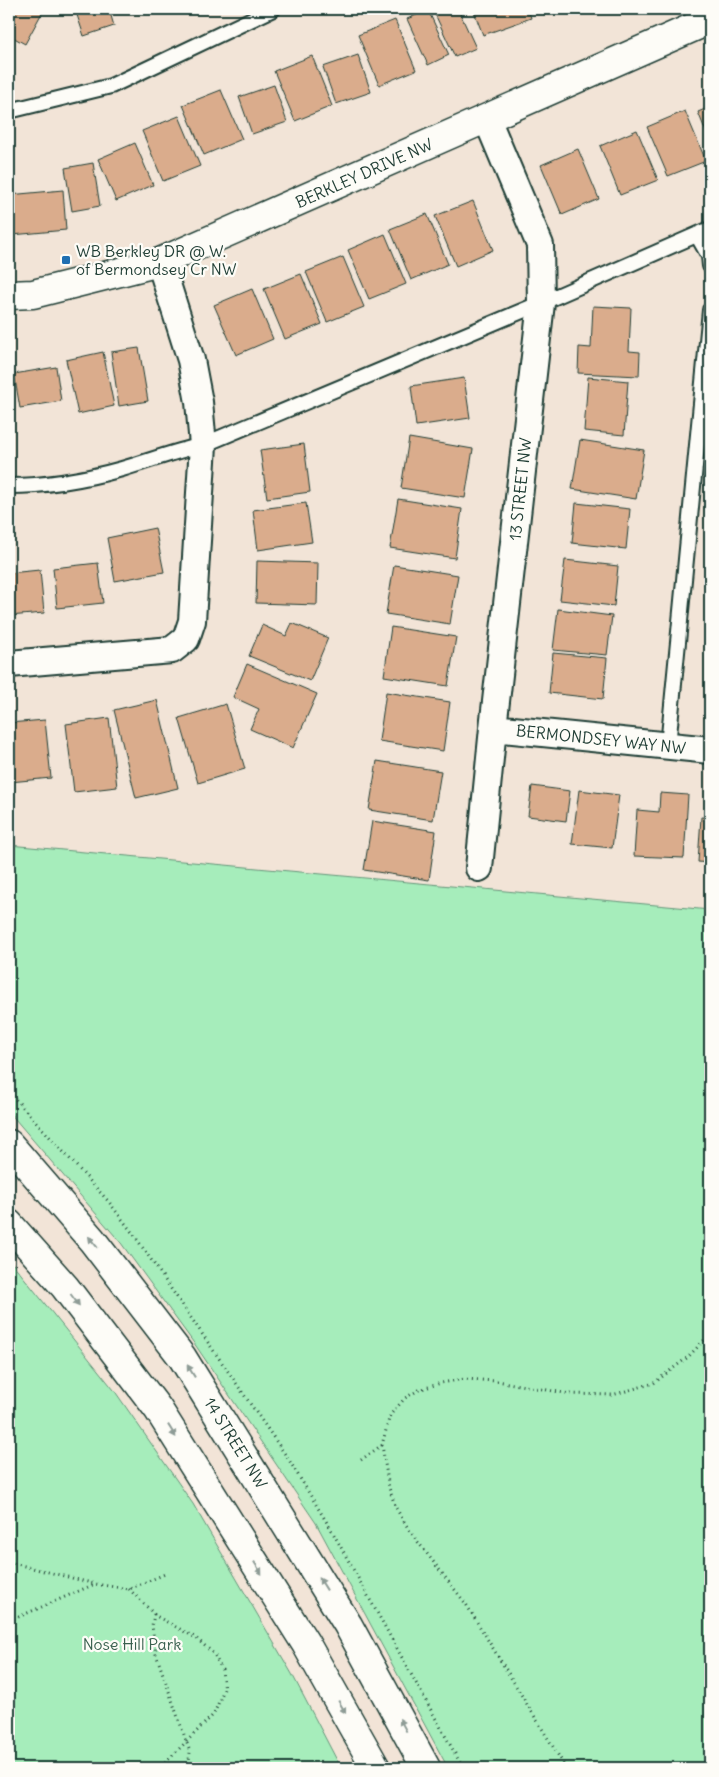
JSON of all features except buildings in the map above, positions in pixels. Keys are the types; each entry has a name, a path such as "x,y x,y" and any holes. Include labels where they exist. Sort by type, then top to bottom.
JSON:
{"main road":[{"name":"BERKLEY DRIVE NW","path":"9,295 33,294 160,262 710,20"},
{"name":"14 STREET NW","path":"9,1144 92,1240 182,1357 348,1625 426,1768"},
{"path":"9,1224 65,1287 158,1409 306,1644 376,1768"}],"street":[{"name":"13 STREET NW","path":"479,868 541,303 540,245 487,119"},
{"path":"9,664 172,650 186,639 192,621 203,445 199,402 192,360 160,262"},
{"name":"BERMONDSEY WAY NW","path":"493,728 710,750"}],"lane":[{"path":"9,111 111,86 273,9"},
{"path":"9,486 38,486 121,469 203,445 541,303 704,232 710,266"},
{"path":"668,746 710,310"}],"path":[{"path":"566,1768 466,1604 411,1533 396,1508 389,1488 382,1445 390,1415 405,1398 419,1390 441,1383 464,1380 497,1381 570,1394 612,1394 654,1383 688,1357 710,1334"},
{"path":"360,1460 382,1445"},
{"path":"9,1562 95,1584 129,1589 165,1574"},
{"path":"9,1620 95,1584"},
{"path":"129,1589 155,1615 196,1638 214,1654 222,1670 224,1689 214,1714 160,1768"},
{"path":"155,1615 152,1626 156,1654 190,1752 188,1768"}],"green space":[{"path":"9,845 710,910 710,1768 448,1768 316,1523 196,1346 121,1243 9,1112"},
{"name":"Nose Hill Park","path":"9,1259 114,1390 193,1504 292,1674 341,1768 9,1768"}],"place":[{"name":"WB Berkley DR @ W. of Bermondsey Cr NW","path":"66,260"}]}
